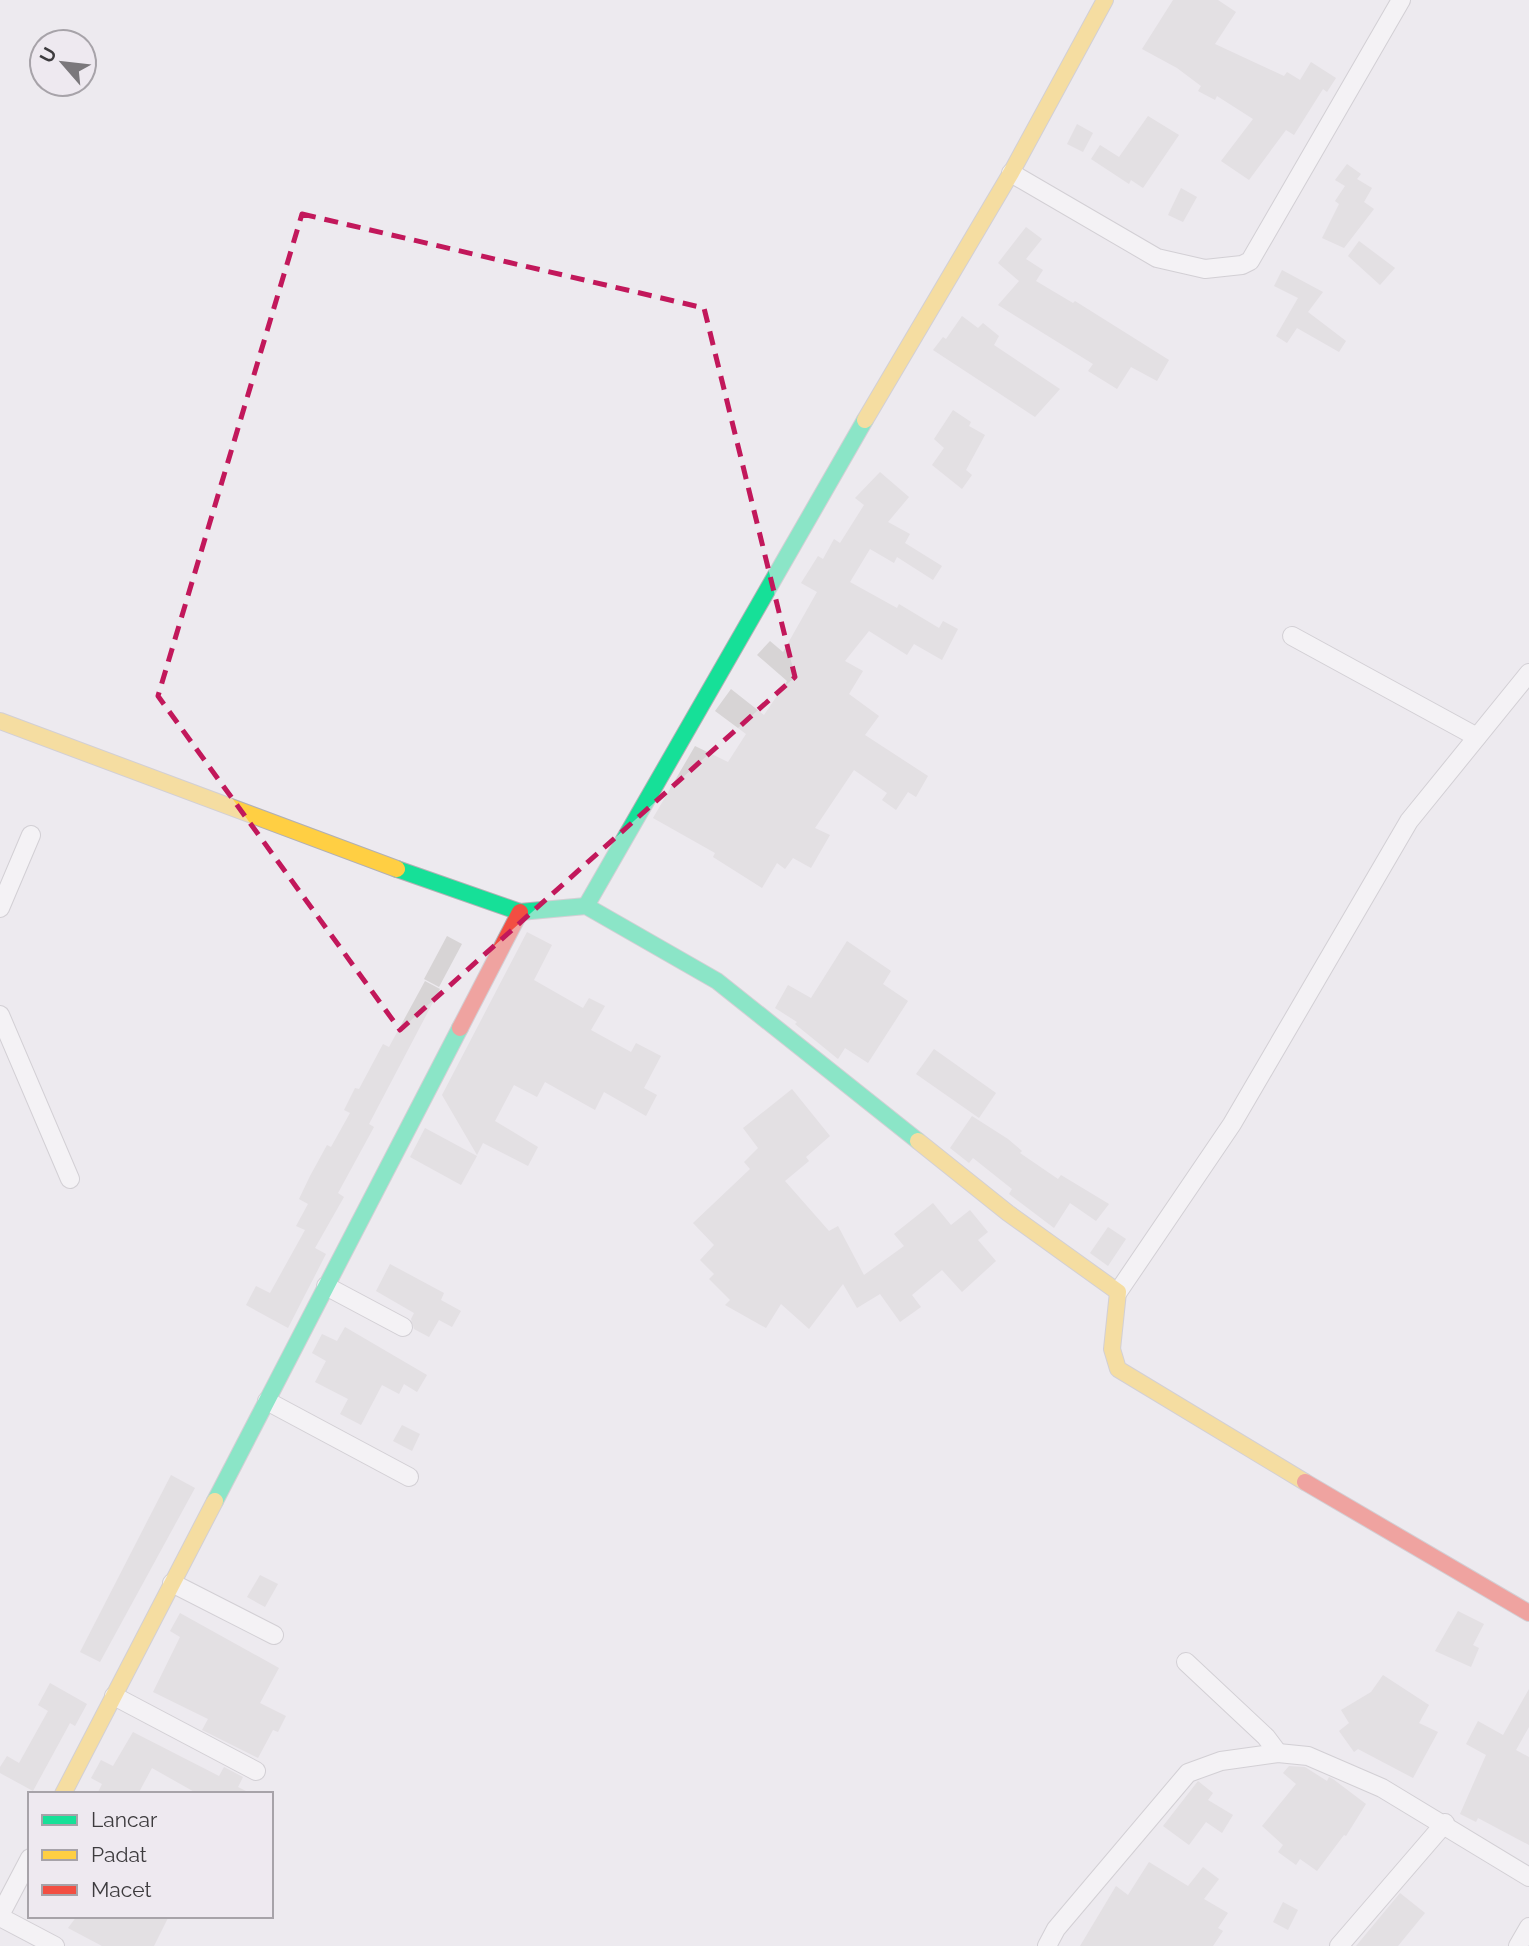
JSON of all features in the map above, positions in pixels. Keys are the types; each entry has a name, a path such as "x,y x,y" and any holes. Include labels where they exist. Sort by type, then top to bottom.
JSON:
{"street":[{"path":"586,906 943,284 1011,173 1105,0"},
{"path":"1011,173 1157,258 1205,269 1241,265 1250,261 1401,0"},
{"path":"1292,635 1477,737"},
{"path":"1529,673 1409,821 1233,1124 1118,1292 1112,1349 1118,1369 1165,1400 1529,1613"},
{"path":"0,721 337,848 520,912 586,906 717,981 1008,1213 1118,1292"},
{"path":"0,908 31,835"},
{"path":"64,1792 520,912"},
{"path":"0,1015 70,1179"},
{"path":"326,1286 403,1327"},
{"path":"267,1401 409,1477"},
{"path":"172,1583 274,1634"},
{"path":"1186,1662 1266,1737 1278,1753"},
{"path":"114,1696 256,1770"},
{"path":"1047,1946 1056,1929 1180,1781 1199,1767 1254,1756 1278,1753 1308,1756 1347,1771 1445,1824 1529,1877"},
{"path":"1339,1946 1445,1824"},
{"path":"28,1862 0,1916 55,1946"},
{"path":"1517,1946 1529,1927"}],"highlighted area":[{"path":"302,214 704,308 795,677 400,1030 158,696"}],"building":[{"path":"1173,0 1218,0 1236,12 1215,44 1284,76 1287,72 1300,80 1311,62 1336,78 1327,92 1323,89 1294,135 1286,130 1249,180 1221,161 1253,119 1217,96 1215,100 1198,91 1201,86 1177,68 1142,49"},
{"path":"1148,116 1179,135 1143,188 1131,180 1129,184 1091,159 1100,145 1119,157"},
{"path":"1077,124 1093,133 1083,152 1067,144"},
{"path":"1347,164 1361,174 1357,179 1372,188 1364,202 1374,209 1344,248 1322,238 1339,204 1335,201 1345,186 1335,180"},
{"path":"1181,188 1197,197 1183,222 1168,215"},
{"path":"1026,227 1042,239 1026,259 1043,270 1036,281 1073,303 1075,301 1169,360 1157,381 1131,367 1117,389 1088,371 1093,364 998,305 1019,281 998,263"},
{"path":"1359,241 1395,268 1380,285 1348,256"},
{"path":"1282,270 1323,292 1308,312 1346,341 1339,352 1297,328 1287,343 1276,336 1298,298 1274,286"},
{"path":"962,316 978,328 983,323 999,336 994,345 1060,389 1035,417 933,350 943,337 946,339"},
{"path":"953,410 971,422 969,426 985,435 966,470 972,475 962,489 932,465 944,448 934,439"},
{"path":"880,472 909,497 888,522 910,534 905,543 942,566 933,580 897,557 894,563 870,549 850,582 897,608 899,604 939,628 943,621 958,629 942,660 914,644 907,655 869,631 845,661 863,671 849,694 879,716 865,735 928,776 916,797 908,792 896,810 882,800 887,793 854,770 815,828 830,835 811,868 793,858 785,869 777,863 762,888 713,857 715,853 653,818 695,746 728,762 746,734 715,711 731,689 764,715 787,681 757,655 770,641 783,652 817,592 801,583 818,556 823,559 834,539 840,543 864,505 855,498"},
{"path":"527,932 552,945 534,980 583,1008 589,998 605,1006 591,1030 631,1052 636,1043 661,1056 644,1088 657,1095 646,1116 604,1092 595,1110 545,1082 537,1097 514,1085 495,1121 538,1147 528,1166 483,1143 477,1155 442,1095"},
{"path":"447,936 462,944 439,987 424,979"},
{"path":"847,941 891,971 883,984 908,1001 868,1063 845,1048 838,1059 795,1024 797,1022 775,1008 788,985 811,998"},
{"path":"425,981 440,989 369,1124 374,1127 338,1193 344,1197 315,1248 326,1254 288,1328 246,1305 256,1286 270,1293 305,1230 296,1226 308,1204 299,1199 310,1176 327,1145 331,1147 350,1113 344,1110 355,1088 359,1089 383,1044 389,1047"},
{"path":"934,1049 996,1093 979,1118 916,1074"},
{"path":"792,1089 830,1136 806,1157 809,1161 785,1181 829,1231 838,1226 864,1275 904,1246 894,1234 933,1203 951,1225 970,1210 988,1232 978,1240 996,1261 962,1292 942,1270 912,1295 921,1307 900,1322 880,1294 857,1308 843,1284 809,1329 781,1304 766,1328 725,1305 730,1300 709,1279 714,1274 700,1260 714,1245 693,1223 750,1169 744,1162 758,1148 743,1128"},
{"path":"972,1116 1008,1139 1022,1151 1020,1153 1058,1179 1061,1175 1109,1204 1096,1221 1070,1203 1054,1228 1009,1194 1012,1189 973,1158 969,1163 950,1148"},
{"path":"425,1128 477,1156 461,1185 410,1157"},
{"path":"1108,1227 1126,1239 1108,1266 1090,1253"},
{"path":"390,1264 444,1293 441,1300 461,1311 452,1327 439,1320 429,1337 414,1329 411,1319 414,1313 376,1291"},
{"path":"345,1327 427,1375 417,1392 404,1384 399,1394 382,1385 361,1425 340,1414 348,1399 315,1382 326,1361 312,1353 322,1334 337,1341"},
{"path":"402,1425 420,1434 412,1451 393,1441"},
{"path":"171,1475 195,1488 100,1662 80,1652"},
{"path":"260,1575 278,1584 265,1607 247,1597"},
{"path":"1458,1611 1484,1624 1473,1645 1479,1648 1471,1667 1435,1651"},
{"path":"180,1613 279,1668 260,1703 286,1716 278,1732 273,1730 258,1758 202,1730 208,1719 153,1692 180,1637 170,1631"},
{"path":"1383,1675 1429,1705 1419,1723 1438,1732 1413,1778 1358,1749 1354,1752 1339,1731 1349,1723 1341,1710 1371,1692"},
{"path":"50,1683 87,1704 75,1726 70,1723 33,1791 0,1773 0,1767 7,1756 19,1763 48,1711 38,1705"},
{"path":"1529,1689 1529,1727 1516,1750 1529,1757 1529,1845 1478,1818 1476,1822 1460,1814 1486,1755 1466,1744 1478,1721 1503,1735"},
{"path":"133,1732 219,1776 224,1767 243,1777 238,1787 248,1792 194,1792 152,1768 139,1792 98,1792 102,1784 91,1778 101,1760 113,1766"},
{"path":"1289,1766 1305,1767 1327,1781 1329,1777 1366,1804 1346,1836 1344,1835 1317,1871 1300,1859 1296,1865 1278,1852 1283,1845 1262,1826 1296,1784 1283,1773"},
{"path":"1198,1781 1213,1793 1208,1800 1233,1815 1222,1833 1206,1822 1189,1845 1163,1826"},
{"path":"1149,1862 1188,1886 1203,1867 1219,1879 1204,1899 1228,1913 1218,1928 1223,1931 1213,1946 1080,1946 1116,1886 1128,1895"},
{"path":"1400,1893 1425,1913 1398,1946 1356,1946"},
{"path":"1283,1902 1298,1910 1288,1930 1273,1922"},
{"path":"76,1918 168,1918 154,1946 102,1946 68,1928"}],"traffic: fast":[{"path":"586,906 865,420"},
{"path":"397,869 520,912 586,906 717,981 918,1141"},
{"path":"215,1501 460,1028"}],"traffic: slow":[{"path":"865,420 1011,173 1105,0"},
{"path":"0,721 397,869"},
{"path":"918,1141 1008,1213 1118,1292 1112,1349 1118,1369 1305,1482"},
{"path":"64,1792 215,1501"}],"traffic: jam":[{"path":"460,1028 520,912"},
{"path":"1305,1482 1529,1613"}]}
